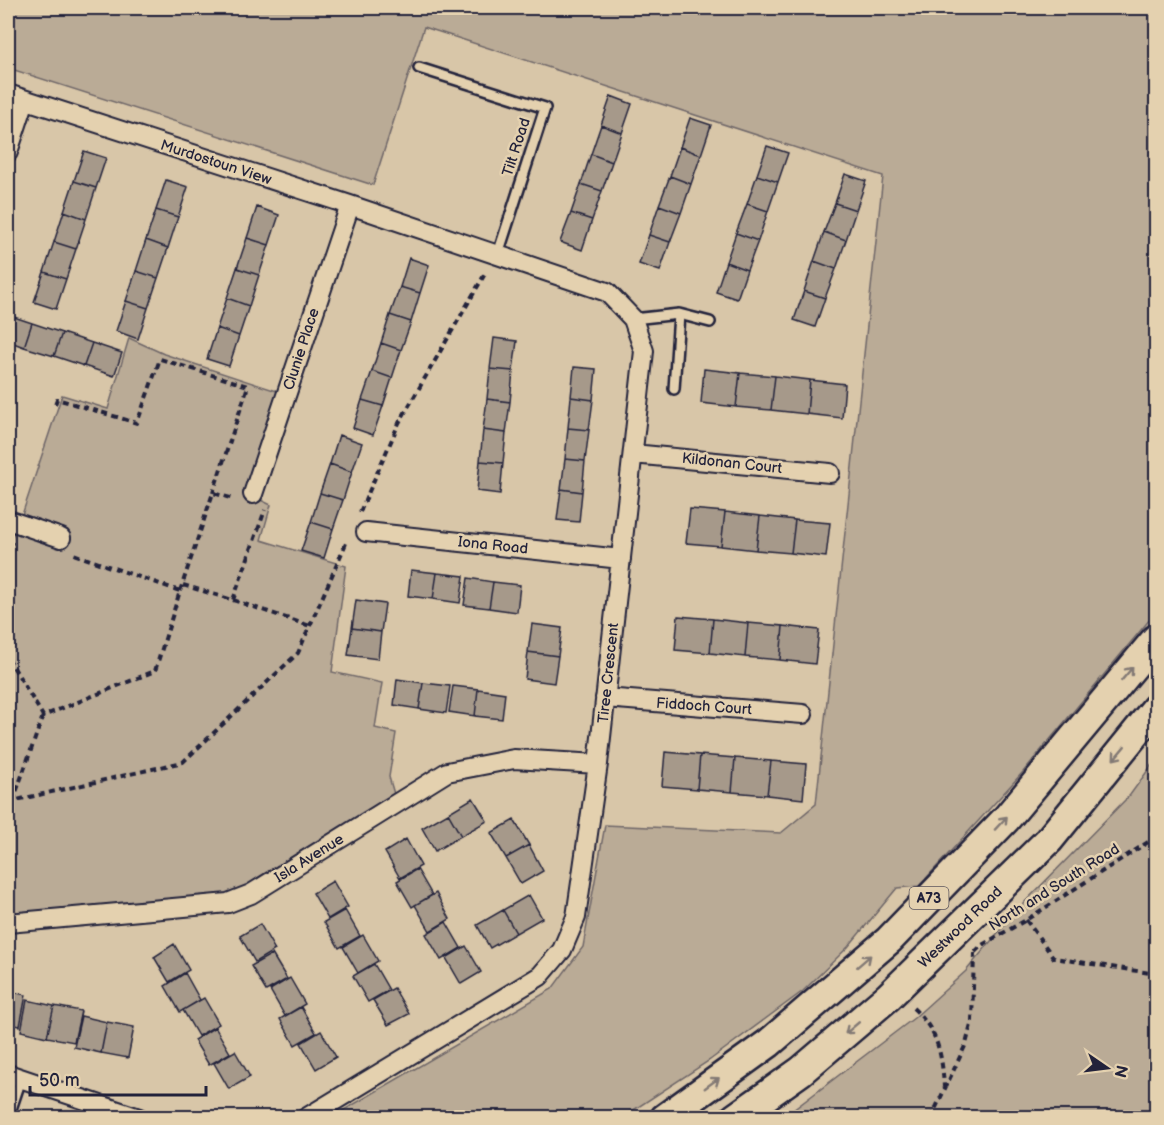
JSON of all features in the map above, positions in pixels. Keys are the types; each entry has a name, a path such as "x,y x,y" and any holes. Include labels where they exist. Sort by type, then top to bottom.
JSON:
{"main road":[{"name":"A73","path":"665,1118 769,1043 889,939 1006,819 1156,639"},
{"name":"Westwood Road","path":"735,1118 801,1071 888,997 1049,840 1156,708"}],"street":[{"path":"8,152 16,97"},
{"name":"Murdostoun View","path":"16,97 424,230"},
{"name":"Clunie Place","path":"252,499 350,205"},
{"name":"Tiree Crescent","path":"306,1118 540,976 562,950 576,917 598,764 644,351 633,319 607,292 424,230"},
{"name":"Kildonan Court","path":"633,453 830,472"},
{"path":"8,520 61,538"},
{"name":"Iona Road","path":"361,525 621,559"},
{"name":"Fiddoch Court","path":"605,698 803,714"},
{"name":"Isla Avenue","path":"8,923 228,903 251,894 447,772 514,759 598,764"},
{"path":"14,1077 139,1118"}],"lane":[{"name":"Tilt Road","path":"418,68 545,108 498,254"},
{"path":"674,389 679,314"},
{"path":"633,319 679,314 710,322"},
{"path":"8,1118 14,1077"}],"path":[{"path":"361,525 399,423 498,254"},
{"path":"10,802 43,716 155,671 248,386 160,359 137,423 57,399 55,404"},
{"path":"213,493 252,499 266,510 233,600"},
{"path":"61,538 58,549 180,591"},
{"path":"10,802 183,762 298,653 347,541"},
{"path":"183,585 310,626"},
{"path":"8,658 43,716"},
{"name":"North and South Road","path":"965,961 982,945 1026,921 1156,837"},
{"path":"1026,921 1054,958 1156,974"},
{"path":"931,1118 966,1044 972,1021 974,953"},
{"path":"912,1007 924,1017 931,1028 942,1055 944,1090"}],"shaded area":[{"path":"8,8 1156,8 1156,612 1023,772 919,886 897,888 848,947 803,991 710,1060 623,1117 332,1117 552,989 583,947 605,825 781,833 816,804 883,176 424,27 373,185 8,68"},
{"path":"129,338 164,354 283,393 248,494 271,505 261,540 346,566 332,672 382,683 375,728 396,733 389,777 394,794 248,890 226,898 8,917 8,545 22,515 62,395 108,409"},
{"path":"1156,759 1156,1117 784,1117 914,1018 966,971 1017,910 1130,795"}],"building":[{"path":"611,96 632,104 622,133 601,125"},
{"path":"690,118 711,125 701,155 680,147"},
{"path":"601,125 622,133 612,162 591,154"},
{"path":"767,146 788,153 778,182 757,175"},
{"path":"680,147 701,155 691,184 670,176"},
{"path":"84,151 106,158 96,188 74,181"},
{"path":"591,154 612,162 602,191 581,184"},
{"path":"845,174 866,181 856,210 835,203"},
{"path":"757,175 778,182 768,211 747,204"},
{"path":"670,176 691,184 681,213 659,205"},
{"path":"166,180 188,187 178,217 156,210"},
{"path":"74,181 96,188 86,219 64,211"},
{"path":"581,184 602,191 592,220 571,213"},
{"path":"835,203 856,210 846,240 824,232"},
{"path":"747,204 768,211 758,241 736,233"},
{"path":"659,205 681,213 670,242 649,235"},
{"path":"257,207 279,215 269,245 247,238"},
{"path":"156,210 178,217 168,248 146,240"},
{"path":"64,211 86,219 76,249 54,242"},
{"path":"571,213 592,220 582,250 560,242"},
{"path":"824,232 846,240 836,269 814,261"},
{"path":"736,233 758,241 747,270 726,262"},
{"path":"649,235 670,242 660,271 639,264"},
{"path":"247,238 269,245 259,275 237,268"},
{"path":"146,240 168,248 158,278 136,271"},
{"path":"54,242 76,249 66,279 44,272"},
{"path":"409,258 429,265 420,293 400,287"},
{"path":"814,261 836,269 825,298 804,291"},
{"path":"726,262 747,270 737,299 716,292"},
{"path":"237,268 259,275 249,306 227,298"},
{"path":"136,271 158,278 148,308 126,301"},
{"path":"44,272 66,279 56,309 34,302"},
{"path":"400,287 420,293 411,322 390,315"},
{"path":"804,291 825,298 815,327 794,320"},
{"path":"227,298 249,306 239,336 217,328"},
{"path":"126,301 148,308 138,339 116,331"},
{"path":"8,315 32,323 24,347 8,341"},
{"path":"390,315 411,322 401,350 381,343"},
{"path":"32,323 62,333 54,356 24,347"},
{"path":"217,328 239,336 229,366 207,359"},
{"path":"62,333 92,343 84,366 54,356"},
{"path":"494,338 517,341 513,371 490,369"},
{"path":"92,343 122,353 114,376 84,366"},
{"path":"381,343 401,350 392,378 372,371"},
{"path":"574,367 596,369 593,400 571,397"},
{"path":"490,369 513,371 510,402 487,399"},
{"path":"704,369 740,373 736,407 701,403"},
{"path":"372,371 392,378 383,406 362,400"},
{"path":"740,373 775,376 771,410 736,407"},
{"path":"775,376 810,380 807,414 771,410"},
{"path":"810,380 845,384 842,418 807,414"},
{"path":"571,397 593,400 589,430 568,428"},
{"path":"487,399 510,402 506,433 483,430"},
{"path":"362,400 383,406 373,435 353,428"},
{"path":"568,428 589,430 585,461 565,459"},
{"path":"483,430 506,433 503,463 480,461"},
{"path":"339,435 362,443 352,472 330,464"},
{"path":"565,459 585,461 582,492 561,489"},
{"path":"480,461 503,463 500,494 477,491"},
{"path":"330,464 352,472 343,500 320,493"},
{"path":"561,489 582,492 579,522 557,520"},
{"path":"320,493 343,500 333,529 311,522"},
{"path":"690,509 725,512 721,546 686,543"},
{"path":"725,512 760,516 756,550 721,546"},
{"path":"760,516 795,520 791,553 756,550"},
{"path":"795,520 830,523 826,557 791,553"},
{"path":"311,522 333,529 324,558 301,551"},
{"path":"411,570 437,573 433,599 408,596"},
{"path":"437,573 464,576 460,603 433,599"},
{"path":"468,578 493,582 489,608 464,605"},
{"path":"493,582 520,585 517,612 489,608"},
{"path":"356,600 385,604 381,632 352,628"},
{"path":"678,616 713,619 710,653 675,650"},
{"path":"713,619 748,623 745,657 710,653"},
{"path":"748,623 783,626 780,660 745,657"},
{"path":"532,624 562,628 558,656 528,652"},
{"path":"783,626 819,630 815,664 780,660"},
{"path":"352,628 381,632 378,659 348,655"},
{"path":"528,652 558,656 554,683 525,679"},
{"path":"397,679 423,683 419,709 394,705"},
{"path":"423,683 450,686 446,713 419,709"},
{"path":"453,686 478,689 475,716 449,712"},
{"path":"478,689 505,693 502,719 475,716"},
{"path":"665,752 700,755 697,789 662,786"},
{"path":"700,755 735,758 732,792 697,789"},
{"path":"735,758 771,761 767,795 732,792"},
{"path":"771,761 806,764 803,799 767,795"},
{"path":"473,798 487,821 461,836 448,813"},
{"path":"448,813 461,836 435,851 422,828"},
{"path":"514,820 529,845 506,858 491,833"},
{"path":"406,839 421,866 400,878 385,852"},
{"path":"529,845 543,871 521,884 506,858"},
{"path":"417,869 432,895 412,907 397,881"},
{"path":"333,881 348,907 328,919 313,893"},
{"path":"436,893 450,919 430,931 415,905"},
{"path":"529,895 542,918 516,933 503,910"},
{"path":"345,910 360,936 339,948 324,922"},
{"path":"503,910 516,933 490,948 477,925"},
{"path":"446,922 461,948 441,960 426,934"},
{"path":"260,924 275,950 255,962 240,936"},
{"path":"363,935 378,961 358,973 343,947"},
{"path":"174,944 189,970 169,982 154,957"},
{"path":"466,946 481,972 461,984 446,958"},
{"path":"272,954 287,979 266,991 251,966"},
{"path":"374,964 389,990 368,1002 353,976"},
{"path":"185,973 200,1000 180,1012 165,986"},
{"path":"290,978 305,1004 285,1016 270,990"},
{"path":"394,988 409,1014 388,1025 373,1000"},
{"path":"8,991 26,995 20,1026 8,1024"},
{"path":"204,998 219,1024 198,1036 183,1010"},
{"path":"27,1000 54,1006 47,1037 21,1031"},
{"path":"54,1006 81,1011 74,1042 47,1037"},
{"path":"301,1007 316,1033 295,1045 280,1019"},
{"path":"81,1016 107,1022 101,1053 74,1047"},
{"path":"107,1022 134,1027 128,1058 101,1053"},
{"path":"215,1027 230,1053 209,1065 194,1040"},
{"path":"321,1031 336,1057 316,1069 301,1043"},
{"path":"235,1051 250,1077 229,1089 214,1063"}]}
